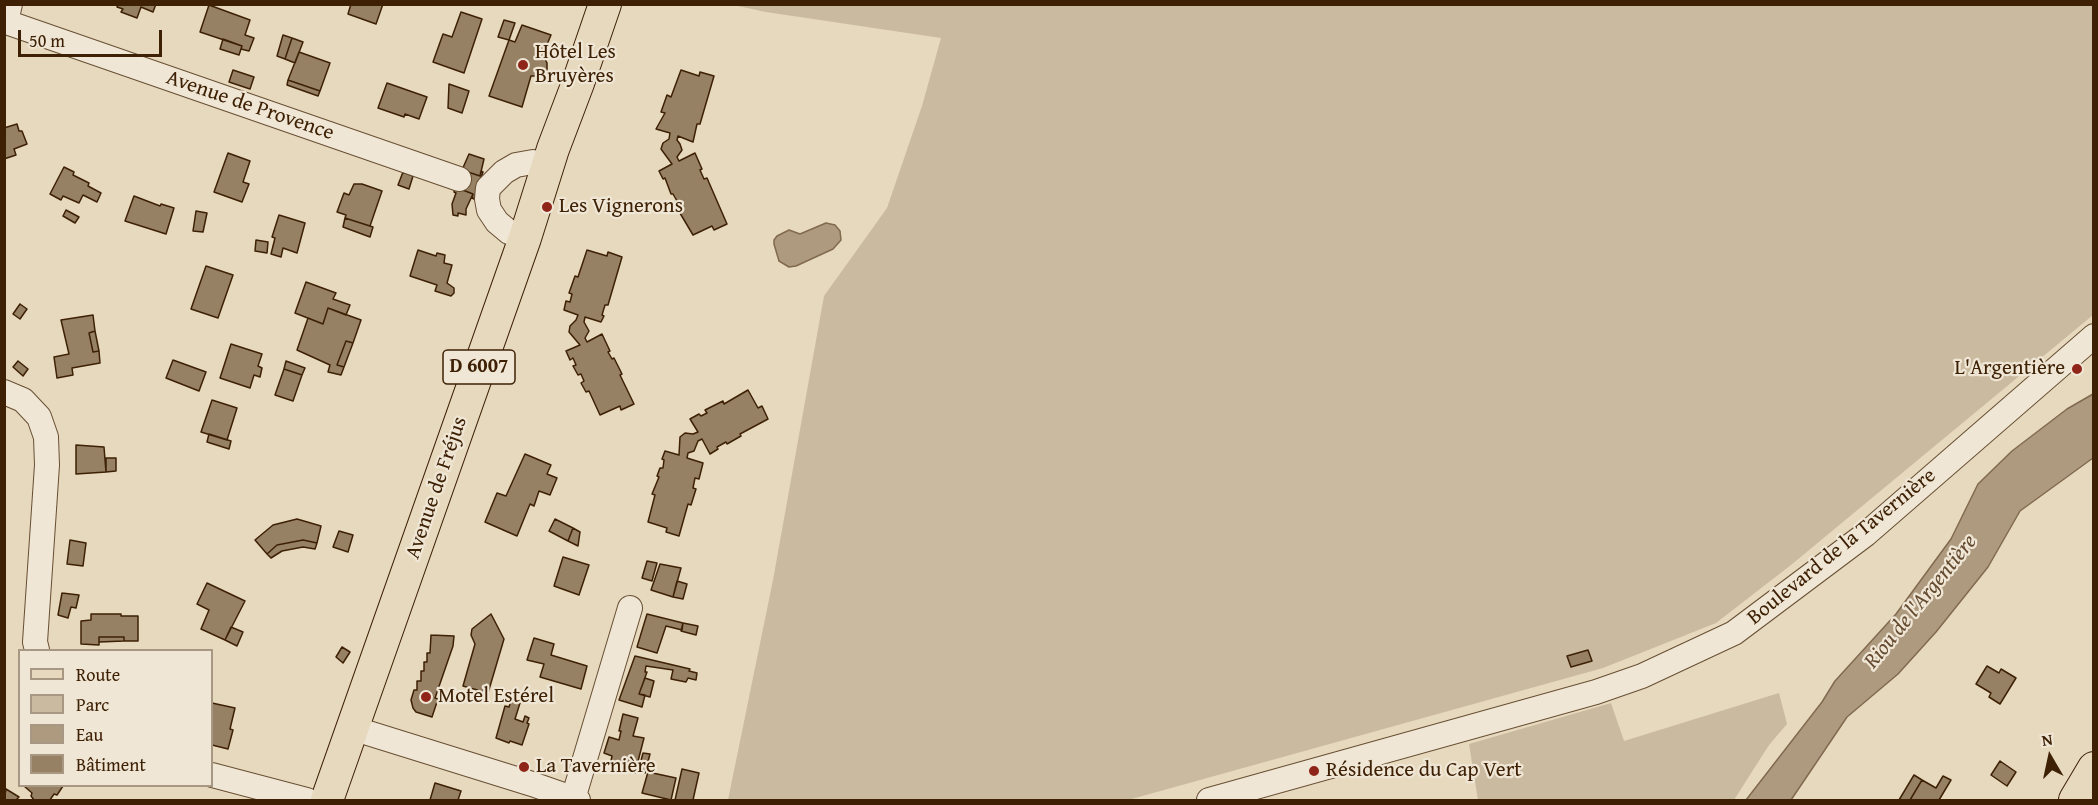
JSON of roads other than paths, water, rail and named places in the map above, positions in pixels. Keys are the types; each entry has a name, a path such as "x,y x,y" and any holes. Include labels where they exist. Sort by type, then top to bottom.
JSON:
{"main road":[{"name":"Avenue de Fréjus","path":"327,801 605,4"},
{"path":"2075,801 2094,768"}],"street":[{"name":"Avenue de Provence","path":"8,13 475,184"},
{"path":"525,238 509,232 497,222 489,210 486,199 475,184 516,165 533,162 548,166"},
{"name":"Boulevard de la Tavernière","path":"1209,801 1289,790 1607,689 1642,676 1734,633 1866,534 2094,336"},
{"path":"4,392 23,400 39,417 46,437 47,465 35,642 37,649"},
{"path":"352,728 576,800 630,608"},
{"path":"213,775 307,801"}],"water":[{"path":"826,223 835,225 840,231 841,240 833,249 796,266 789,267 779,261 774,244 777,236 789,230 800,234"},
{"name":"Riou de l'Argentière","path":"2093,394 2093,458 2020,511 1988,567 1936,632 1898,674 1847,717 1791,800 1746,800 1822,702 1835,681 1896,614 1951,539 1978,484 2012,451 2067,409"}],"place":[{"name":"Hôtel Les Bruyères","path":"523,65"},
{"name":"Les Vignerons","path":"547,207"},
{"name":"L'Argentière","path":"2077,369"},
{"name":"Motel Estérel","path":"426,697"},
{"name":"La Tavernière","path":"524,767"},
{"name":"Résidence du Cap Vert","path":"1314,771"}]}
